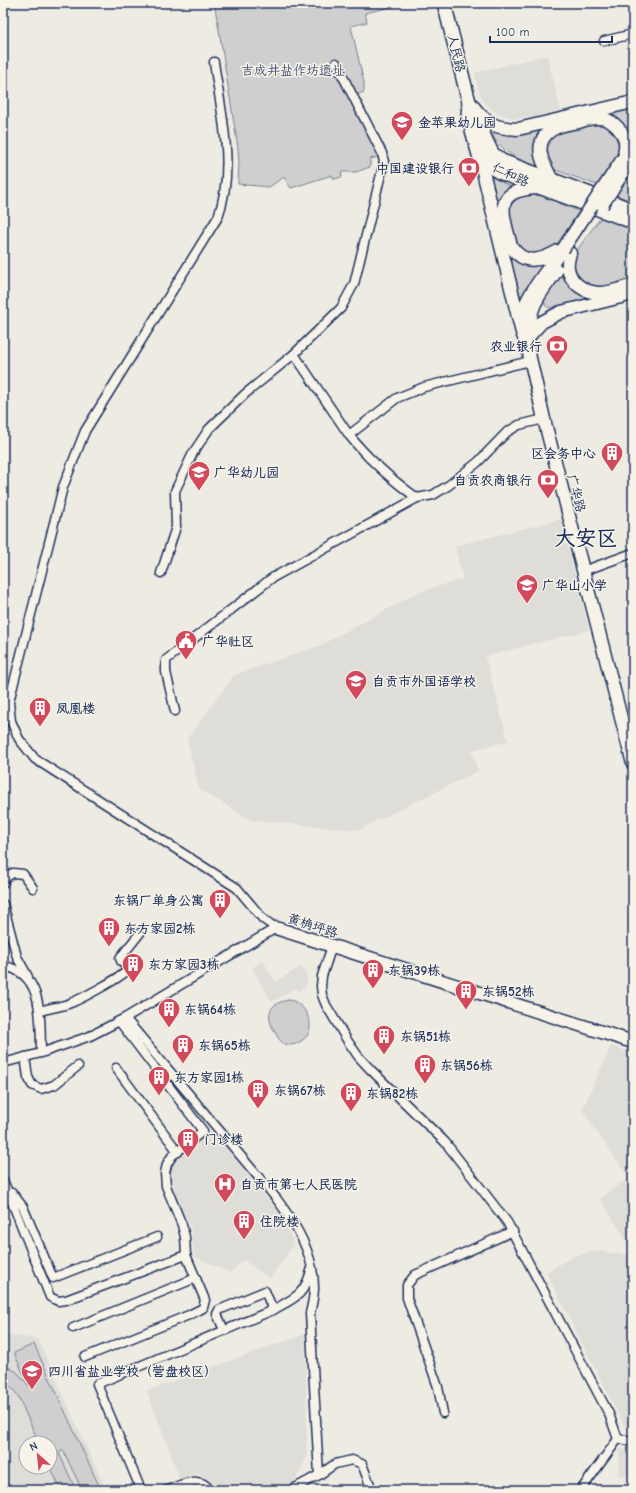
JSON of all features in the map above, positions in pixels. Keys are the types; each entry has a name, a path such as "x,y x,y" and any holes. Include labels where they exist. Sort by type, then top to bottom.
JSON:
{"main road":[{"name":"人民路","path":"444,3 473,107"},
{"path":"473,107 489,122 501,128 518,129 633,102"},
{"name":"仁和路","path":"473,107 468,116 479,155 489,166 499,172 548,183 633,210"},
{"name":"仁和路","path":"473,107 492,153 502,161 633,222"},
{"path":"566,251 538,261 520,256 511,246 503,214 503,206 508,198 515,192 548,183 541,156 541,143 548,133 558,126 597,118 608,120 617,126 623,136 630,160"},
{"path":"520,323 522,312 527,300 566,251 630,160 633,143"},
{"path":"479,155 522,335 529,339"},
{"path":"566,251 570,274 578,285 584,289 601,293 633,285"},
{"path":"529,339 531,316 535,304 566,251"},
{"path":"529,339 542,322 561,312 633,294"},
{"name":"广华路","path":"529,339 530,361 544,419 633,764"},
{"name":"黄桷坪路","path":"276,928 633,1042"}],"street":[{"path":"604,41 633,34"},
{"path":"214,62 227,152 226,180 223,201 218,217 85,431 63,487 10,702 10,708 11,721 19,738 35,759 237,888 263,920 276,928"},
{"path":"161,572 176,527 175,491 193,453 209,429 245,394 294,354 340,308 354,284 384,162 382,153 336,63"},
{"path":"294,354 363,453 400,486 418,498"},
{"path":"349,435 397,398 424,386 530,361"},
{"path":"175,711 166,672 166,660 272,578 418,498 433,495 449,485 478,462 507,432 519,425 544,419"},
{"path":"583,571 633,553"},
{"path":"3,883 6,877 13,872 23,874 33,888"},
{"path":"3,904 17,957 37,995 40,1010 41,1053"},
{"name":"黄桷坪路","path":"3,1063 41,1053 90,1036 122,1019 276,928"},
{"path":"40,1010 68,1004 128,971 129,968 121,962 120,958 140,933"},
{"path":"332,946 322,976 322,995 326,1005 347,1040 370,1069 445,1142 507,1222 609,1414 618,1439"},
{"path":"3,966 10,967 28,978"},
{"path":"85,1357 189,1315 203,1308 205,1300 186,1255 185,1237 182,1225 166,1186 165,1174 167,1164 172,1156 203,1131 122,1019"},
{"path":"122,1019 276,1198 292,1220 302,1238 313,1266 314,1290 310,1313 319,1475"},
{"path":"25,1057 28,1077 32,1085 41,1089 54,1085 78,1066"},
{"path":"116,1068 178,1152"},
{"path":"4,1183 50,1297 58,1302 186,1255"},
{"path":"4,1183 23,1207 53,1278 157,1237"},
{"path":"443,1413 438,1387 407,1298 407,1285 415,1275 512,1231"},
{"path":"141,1490 97,1384 273,1310 296,1298 307,1285 313,1266"},
{"path":"74,1328 196,1278"},
{"path":"224,1330 217,1314 219,1310 264,1291 273,1310"},
{"path":"618,1439 633,1441"},
{"path":"581,1490 618,1439"},
{"path":"291,1490 319,1475 335,1464 352,1460 362,1464 372,1490"},
{"path":"167,1490 188,1482 200,1481 206,1484 210,1490"}],"shaded area":[{"path":"547,55 561,111 514,119 496,113 482,100 474,73"},
{"name":"自贡市外国语学校","path":"561,519 589,630 485,656 508,741 472,750 478,771 358,830 251,820 199,789 187,739 234,675 319,646 419,592 463,579 455,546"},
{"path":"263,961 276,982 301,966 307,976 307,985 298,991 296,988 272,1002 252,968"},
{"path":"611,1046 633,1053 633,1241 627,1241 600,1198 629,1178 582,1110"},
{"name":"自贡市第七人民医院","path":"212,1131 285,1222 294,1244 270,1279 244,1260 229,1273 194,1256 191,1227 169,1188 170,1164"},
{"path":"596,1251 633,1255 633,1429 625,1427 546,1272 574,1256"},
{"path":"305,1334 307,1457 295,1481 275,1490 222,1490 199,1473 180,1479 147,1391"},
{"name":"四川省盐业学校（营盘校区）","path":"3,1335 38,1339 106,1490 3,1490"},
{"path":"620,1449 633,1451 633,1477 618,1475"}],"green space":[{"name":"吉成井盐作坊遗址","path":"214,3 409,3 365,13 367,22 351,26 364,83 364,92 354,96 356,109 379,157 370,159 370,167 356,172 341,172 342,177 334,179 332,175 291,188 284,177 269,187 238,184 238,148"},
{"path":"633,106 633,135 630,139 604,113"},
{"path":"595,124 602,125 611,131 618,143 619,148 617,157 597,185 553,169 548,157 547,147 550,140 556,134 564,131"},
{"path":"545,125 537,136 534,146 539,169 519,160 502,148 493,137 493,133 499,131"},
{"path":"633,169 633,202 616,195"},
{"path":"490,176 513,188 503,194 497,206"},
{"path":"525,194 536,194 579,211 556,246 550,251 531,254 522,252 514,242 508,212 511,205"},
{"path":"601,217 633,230 633,281 610,286 595,286 582,280 577,273 574,264 575,255"},
{"path":"510,256 527,265 545,265 521,300"},
{"path":"562,272 569,286 590,298 549,308 545,305 544,299"},
{"path":"288,1000 294,1001 300,1005 308,1016 310,1023 310,1030 307,1036 301,1041 291,1045 283,1043 277,1036 270,1017 270,1012 275,1005"},
{"path":"34,1344 101,1490 82,1490 63,1450 59,1453 76,1490 61,1490 54,1475 58,1475 58,1435 35,1435 18,1396 14,1390 3,1381 3,1364 17,1372 29,1386 14,1353"}],"place":[{"name":"金苹果幼儿园","path":"402,142"},
{"name":"中国建设银行","path":"469,188"},
{"name":"农业银行","path":"557,366"},
{"name":"区会务中心","path":"612,472"},
{"name":"广华幼儿园","path":"199,492"},
{"name":"自贡农商银行","path":"548,500"},
{"name":"广华山小学","path":"527,604"},
{"name":"广华社区","path":"186,660"},
{"name":"自贡市外国语学校","path":"356,700"},
{"name":"凤凰楼","path":"40,728"},
{"name":"东锅厂单身公寓","path":"220,920"},
{"name":"东方家园2栋","path":"109,948"},
{"name":"东方家园3栋","path":"133,984"},
{"name":"东锅39栋","path":"373,990"},
{"name":"东锅52栋","path":"466,1010"},
{"name":"东锅64栋","path":"169,1028"},
{"name":"东锅51栋","path":"384,1056"},
{"name":"东锅65栋","path":"183,1064"},
{"name":"东锅56栋","path":"425,1084"},
{"name":"东方家园1栋","path":"159,1096"},
{"name":"东锅67栋","path":"258,1110"},
{"name":"东锅82栋","path":"351,1112"},
{"name":"门诊楼","path":"188,1158"},
{"name":"自贡市第七人民医院","path":"225,1204"},
{"name":"住院楼","path":"244,1240"},
{"name":"四川省盐业学校（营盘校区）","path":"32,1390"}],"district":[{"name":"大安区","path":"586,538"}]}
